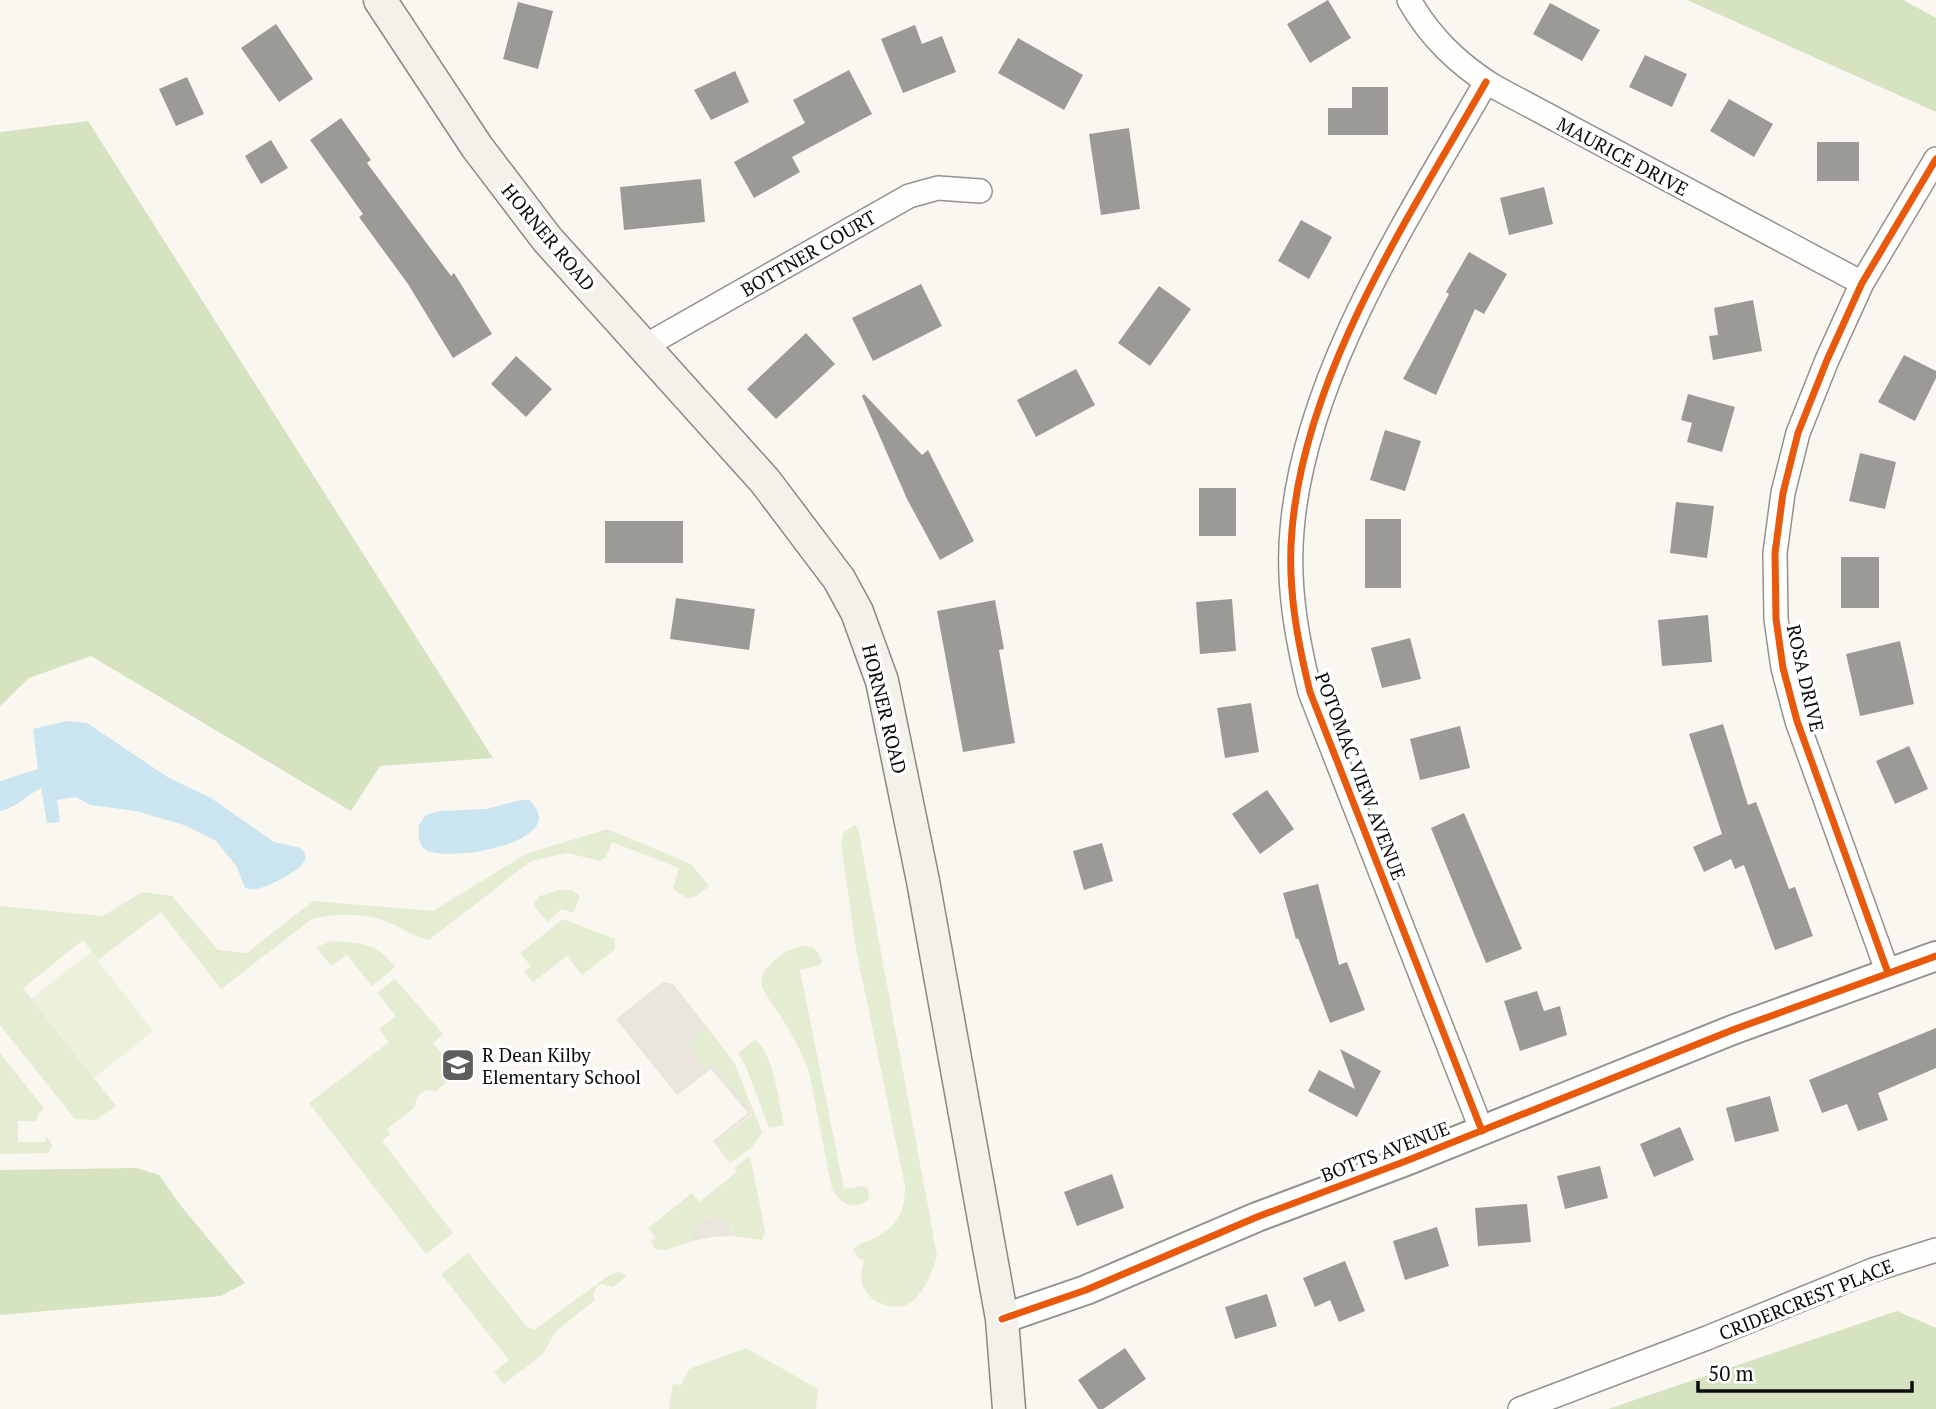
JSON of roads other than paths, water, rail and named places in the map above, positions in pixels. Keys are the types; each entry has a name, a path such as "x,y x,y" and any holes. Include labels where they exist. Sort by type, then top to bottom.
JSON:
{"main road":[{"name":"HORNER ROAD","path":"380,0 477,147 547,239 765,481 839,579 857,612 882,681 895,736 1002,1319 1009,1409"}],"street":[{"name":"MAURICE DRIVE","path":"1409,0 1435,40 1462,66 1486,82 1862,283"},
{"name":"POTOMAC VIEW AVENUE","path":"1482,1131 1310,692 1297,640 1291,586 1292,532 1298,478 1315,415 1348,335 1390,251 1486,82"},
{"name":"ROSA DRIVE","path":"1888,973 1797,721 1783,668 1776,620 1775,553 1783,493 1798,433 1826,360 1862,283 1936,159"},
{"name":"BOTTNER COURT","path":"645,346 909,196 938,188 980,191"},
{"name":"BOTTS AVENUE","path":"1002,1319 1086,1290 1257,1217 1482,1131 1735,1029 1936,956"},
{"name":"CRIDERCREST PLACE","path":"1520,1409 1707,1338 1872,1270 1936,1250"}],"water":[{"path":"67,721 87,723 169,778 211,798 274,842 301,848 305,856 303,863 276,882 250,889 245,888 237,867 216,841 184,825 136,811 90,805 76,797 57,800 60,822 47,823 41,788 10,808 0,811 0,781 38,769 33,729"},
{"path":"529,800 539,815 535,827 522,838 503,846 457,854 426,850 420,842 419,825 426,815 440,811 486,809"}],"place":[{"name":"R Dean Kilby Elementary School","path":"458,1065"}]}
